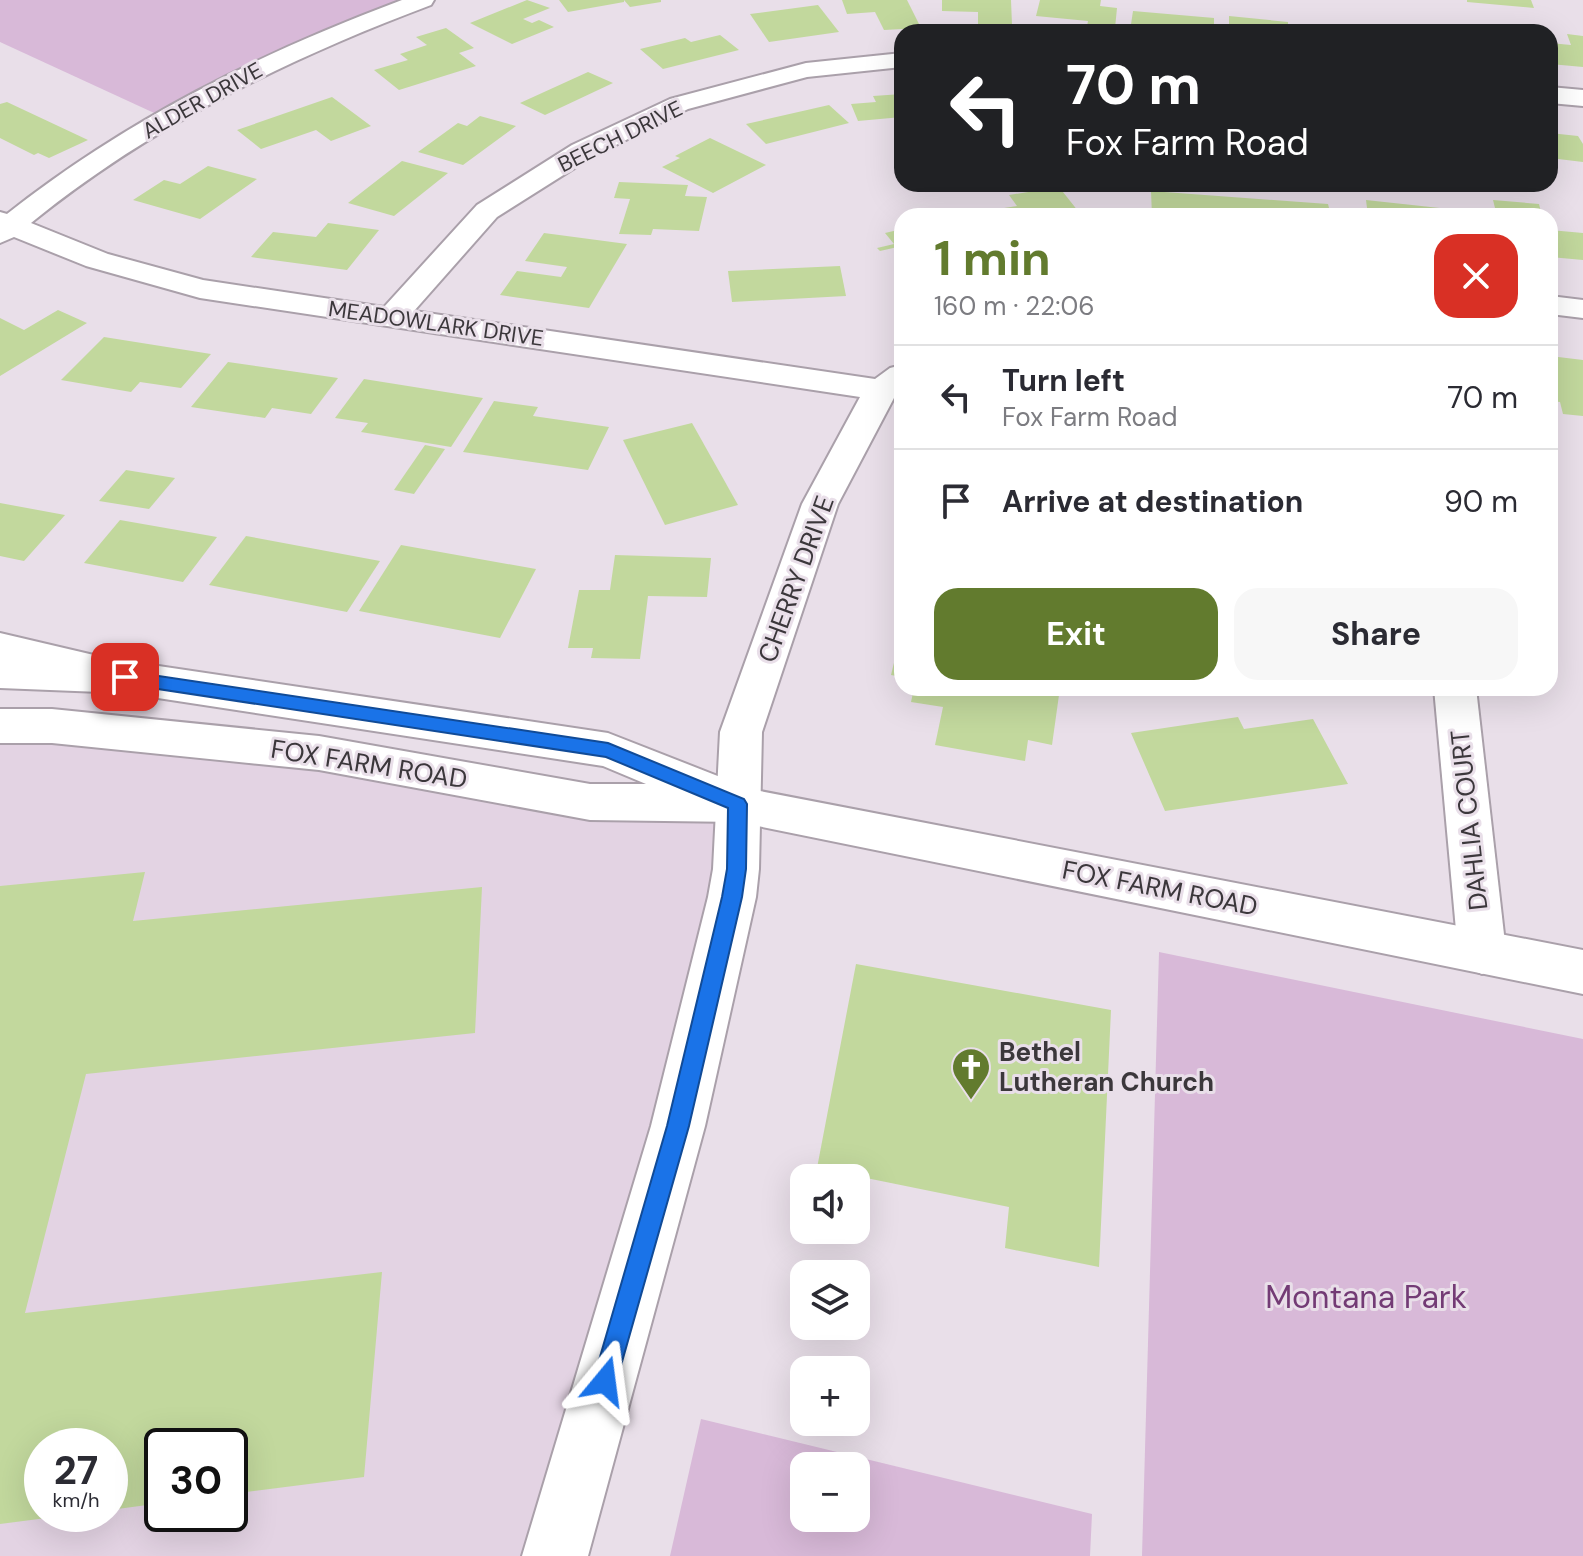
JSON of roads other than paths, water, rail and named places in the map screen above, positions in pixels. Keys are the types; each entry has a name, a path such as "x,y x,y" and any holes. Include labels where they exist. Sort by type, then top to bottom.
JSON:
{"street":[{"name":"ALDER DRIVE","path":"3,227 123,143 233,79 352,25 423,0"},
{"name":"BEECH DRIVE","path":"393,316 487,211 582,151 679,104 806,70 894,61"},
{"path":"1558,96 1583,98"},
{"name":"MEADOWLARK DRIVE","path":"3,227 97,260 200,289 892,382"},
{"path":"1558,306 1583,309"},
{"name":"CHERRY DRIVE","path":"555,1556 678,1126 732,897 736,869 741,732 820,504 892,382"},
{"name":"FOX FARM ROAD","path":"0,648 125,677 608,750 738,804"},
{"name":"FOX FARM ROAD","path":"0,672 125,677"},
{"name":"DAHLIA COURT","path":"1456,696 1482,952"},
{"name":"FOX FARM ROAD","path":"0,726 52,726 319,753 590,802 738,804 1583,972"}],"place":[{"name":"Bethel Lutheran Church","path":"971,1101"}],"park label":[{"name":"Montana Park","path":"1366,1297"}]}
